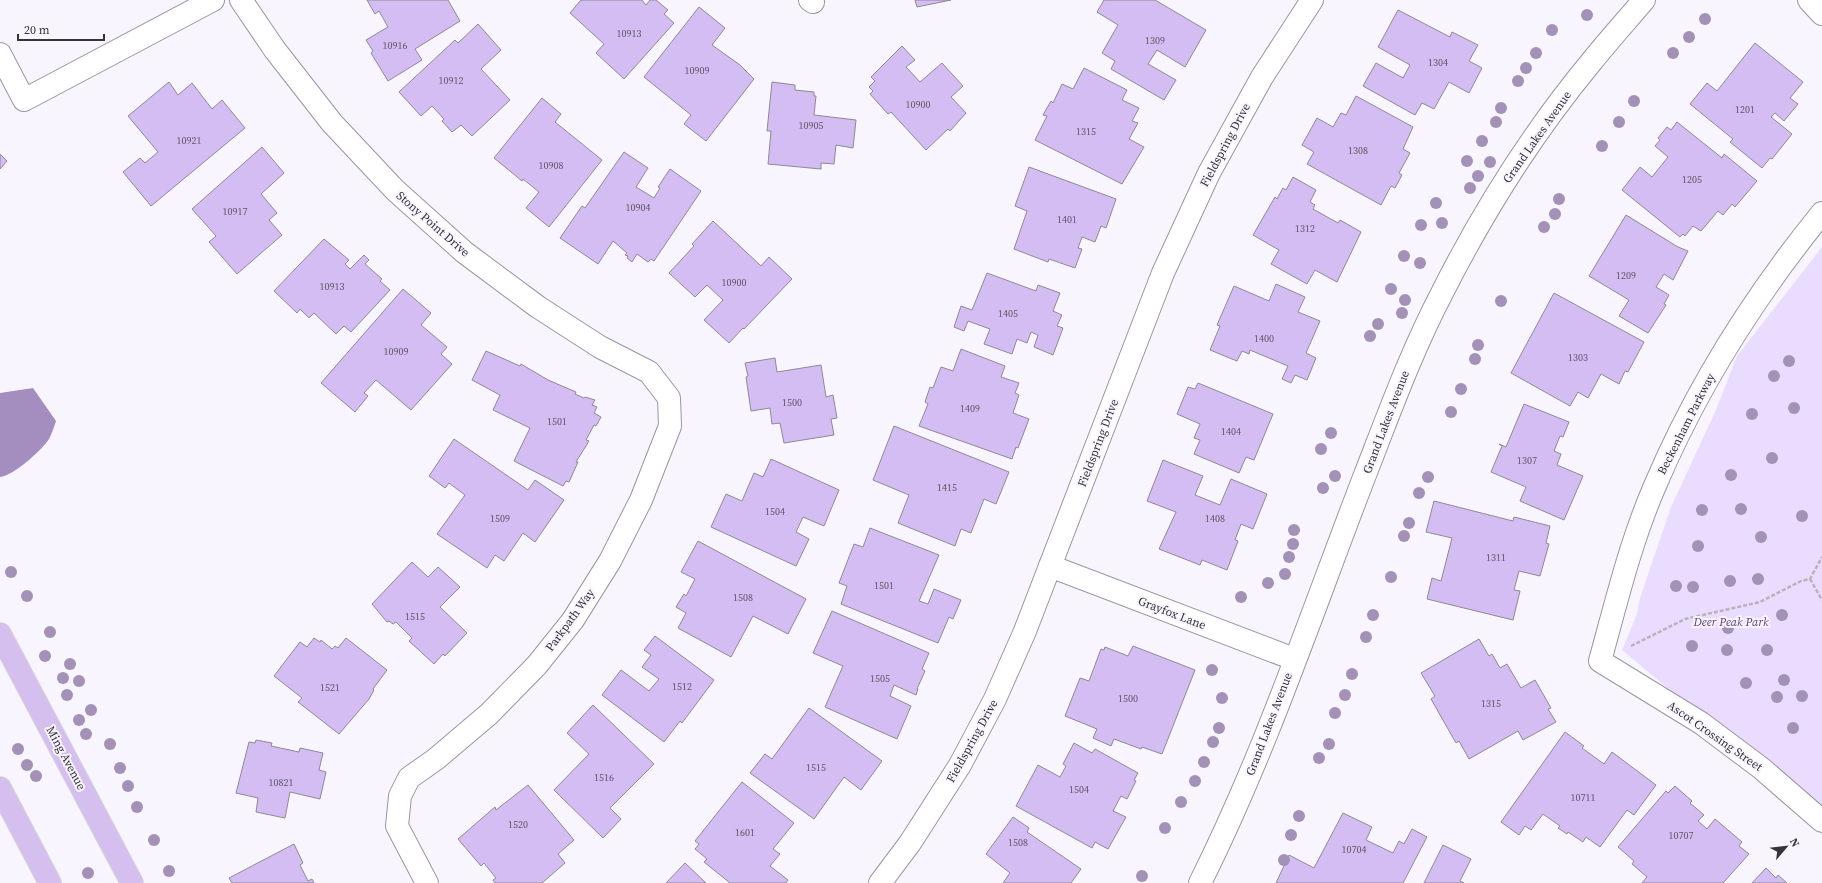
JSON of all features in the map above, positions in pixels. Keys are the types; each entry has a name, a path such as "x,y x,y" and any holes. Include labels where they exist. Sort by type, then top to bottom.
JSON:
{"main road":[{"name":"Ming Avenue","path":"0,634 132,883"},
{"path":"0,788 50,883"}],"street":[{"path":"0,54 24,100 213,0"},
{"name":"Stony Point Drive","path":"241,0 275,50 332,123 395,190 464,252 538,307 600,347 649,372 669,398"},
{"name":"Fieldspring Drive","path":"880,883 910,843 960,765 995,699 1025,631 1163,272 1209,173 1262,77 1312,0"},
{"name":"Grand Lakes Avenue","path":"1200,883 1226,832 1258,756 1404,374 1442,291 1486,211 1536,135 1591,62 1644,0"},
{"path":"1810,0 1822,14"},
{"name":"Beckenham Parkway","path":"1600,661 1623,574 1654,489 1683,424 1727,345 1766,284 1822,213"},
{"name":"Parkpath Way","path":"428,883 397,826 400,796 409,778 436,759 489,714 537,665 573,620 610,561 641,500 670,426 669,398"},
{"name":"Grayfox Lane","path":"1050,566 1294,659"},
{"name":"Ascot Crossing Street","path":"1600,661 1701,723 1761,768 1822,821"}],"path":[{"path":"1600,661 1685,619 1760,602 1801,581 1810,579 1822,557"},
{"path":"1810,579 1822,600"}],"green space":[{"name":"Deer Peak Park","path":"1822,247 1822,817 1622,650 1637,614 1640,598 1671,507 1716,410 1737,356"}],"shaded area":[{"path":"33,388 56,421 53,430 49,439 34,456 6,476 0,477 0,393"}],"building":[{"path":"367,0 448,0 460,21 415,49 422,60 388,81 371,53 373,51 366,40 388,27 379,11 375,14"},
{"path":"581,0 642,0 646,5 650,0 656,0 668,10 664,14 674,23 624,79 596,53 604,44 570,13"},
{"path":"915,0 951,0 917,7"},
{"path":"1104,0 1155,0 1206,30 1185,67 1157,50 1148,64 1176,80 1164,100 1111,69 1115,61 1102,53 1118,25 1097,12"},
{"path":"699,7 725,28 712,45 740,65 754,79 706,141 684,124 691,115 644,77"},
{"path":"1398,10 1450,37 1452,32 1478,45 1469,61 1482,68 1469,93 1449,82 1434,109 1422,103 1415,115 1363,86 1376,63 1403,78 1410,65 1378,47"},
{"path":"478,24 501,50 481,69 510,100 472,136 461,125 452,132 442,121 444,119 432,106 421,116 399,92 455,40 458,43"},
{"path":"1755,43 1803,82 1790,98 1798,104 1784,121 1775,113 1771,117 1792,134 1772,159 1770,158 1762,168 1730,142 1733,139 1690,104 1707,83 1717,91"},
{"path":"902,46 915,60 906,67 920,82 942,63 963,86 951,97 966,113 950,131 948,129 926,150 891,112 888,114 870,94 873,91 869,87 875,81 871,77"},
{"path":"1084,68 1127,90 1122,100 1139,108 1132,121 1138,123 1129,139 1144,147 1122,184 1035,140 1047,116 1043,115 1051,101 1053,103 1062,84 1073,89"},
{"path":"169,82 178,95 192,83 212,109 222,100 245,128 151,206 123,172 140,158 145,163 158,152 128,116"},
{"path":"772,82 795,85 795,90 814,92 814,96 816,96 814,115 856,120 853,148 836,145 834,164 821,163 821,169 768,164 771,131 767,131"},
{"path":"1356,96 1413,127 1403,149 1410,153 1399,173 1402,175 1395,188 1391,186 1381,205 1307,164 1314,152 1302,145 1317,118 1333,127 1341,113 1346,115"},
{"path":"542,98 561,114 555,122 602,160 549,227 526,208 539,192 523,179 522,181 494,158"},
{"path":"1677,122 1722,158 1724,154 1757,181 1735,207 1732,204 1723,215 1718,211 1701,231 1693,226 1685,236 1683,234 1680,237 1622,190 1640,167 1652,177 1668,157 1655,146 1660,140 1658,138 1667,127 1671,130"},
{"path":"262,147 284,173 261,194 277,213 269,220 282,235 237,274 209,242 216,236 192,209"},
{"path":"624,152 648,168 636,187 654,198 660,188 658,187 670,169 701,191 654,261 651,259 648,262 637,254 632,262 627,258 628,256 625,255 627,253 613,241 598,264 560,238 582,206 585,208"},
{"path":"0,154 7,161 0,169"},
{"path":"1029,167 1116,199 1106,228 1101,226 1095,242 1082,237 1078,248 1082,249 1075,268 1049,259 1048,262 1014,249 1027,211 1015,206"},
{"path":"1293,177 1316,190 1310,202 1315,205 1313,209 1338,223 1340,220 1361,232 1337,282 1315,270 1307,284 1271,264 1279,250 1253,235 1275,197 1277,199 1283,188 1286,190"},
{"path":"1626,215 1678,247 1688,251 1673,280 1664,274 1656,287 1669,295 1664,304 1666,305 1648,333 1619,316 1629,300 1589,276"},
{"path":"713,221 761,266 769,257 792,279 729,343 704,320 723,300 707,285 695,297 669,273 694,246 692,244"},
{"path":"324,239 349,260 345,264 350,269 364,255 369,260 365,264 382,279 380,281 390,290 351,332 344,326 336,334 314,313 309,318 300,309 297,313 274,291"},
{"path":"987,273 1036,291 1038,285 1060,293 1053,311 1062,315 1057,326 1063,328 1053,355 1034,347 1038,335 1031,332 1027,343 1017,339 1012,354 984,344 990,329 968,321 964,331 954,327 961,306 972,310"},
{"path":"1276,284 1305,297 1298,312 1320,321 1306,353 1316,358 1307,380 1295,375 1291,383 1282,379 1288,366 1250,350 1249,354 1242,351 1237,361 1210,350 1220,326 1217,325 1234,286 1269,301"},
{"path":"403,289 431,313 421,325 447,347 441,354 452,364 411,410 376,380 364,393 368,396 355,412 321,383"},
{"path":"1554,293 1644,342 1628,372 1625,371 1619,384 1601,374 1588,398 1578,392 1570,406 1511,373"},
{"path":"961,349 1005,366 1001,377 1019,383 1015,393 1019,395 1013,413 1029,419 1018,448 1016,447 1012,459 919,426 928,404 925,402 930,387 933,388 941,367 953,371"},
{"path":"486,351 520,366 521,364 548,380 576,392 575,394 584,398 595,400 592,405 597,407 594,413 601,417 596,426 594,425 586,440 589,441 576,462 578,462 569,482 566,481 563,486 514,461 530,428 493,410 500,395 472,380"},
{"path":"775,358 777,372 821,365 826,397 833,395 837,418 831,419 834,435 784,443 780,423 772,424 770,408 751,411 746,377 748,376 745,363"},
{"path":"1198,383 1273,414 1254,460 1246,457 1239,473 1194,454 1200,440 1194,438 1200,424 1177,414 1188,387 1195,389"},
{"path":"1524,404 1569,422 1563,437 1560,436 1554,451 1561,454 1557,465 1583,476 1564,520 1520,501 1526,487 1491,472 1502,446 1499,444 1506,447"},
{"path":"894,426 1009,472 996,504 984,499 971,533 961,529 955,546 898,523 909,495 873,480"},
{"path":"454,439 528,490 535,480 564,500 535,542 523,533 504,561 495,555 487,568 437,534 465,495 449,483 445,488 429,476"},
{"path":"771,459 839,490 824,526 803,517 796,532 809,539 796,566 711,527 726,494 742,501 754,473 763,477"},
{"path":"1163,460 1203,476 1195,495 1220,505 1231,479 1267,494 1253,529 1241,524 1235,540 1238,541 1227,570 1202,560 1200,565 1159,549 1176,512 1147,501"},
{"path":"1434,501 1513,521 1514,517 1550,526 1546,543 1549,544 1540,576 1519,571 1514,590 1520,591 1513,620 1427,599 1432,578 1441,581 1452,538 1426,532"},
{"path":"870,528 939,555 919,601 928,604 934,589 961,600 953,619 949,617 938,643 841,604 847,586 839,583 854,544 863,547"},
{"path":"698,541 806,599 788,634 753,616 731,657 678,628 686,613 676,607 684,594 686,596 695,579 681,572"},
{"path":"412,562 428,577 438,567 460,587 440,607 467,633 445,656 443,654 434,664 409,641 412,638 396,622 393,624 389,621 387,622 372,604"},
{"path":"832,611 929,653 922,669 925,671 916,695 894,685 890,696 911,706 897,739 825,707 843,666 813,653"},
{"path":"655,636 714,680 682,723 680,721 664,742 602,695 621,670 649,691 659,679 642,667 651,655 644,650"},
{"path":"314,638 320,642 321,640 332,649 335,646 338,648 346,638 387,670 373,689 374,690 369,699 339,734 298,702 302,698 274,676 300,642 307,647"},
{"path":"1479,639 1489,656 1492,654 1500,668 1507,664 1521,688 1535,680 1551,708 1548,709 1556,722 1523,740 1518,731 1469,759 1459,741 1456,743 1431,699 1435,696 1421,673"},
{"path":"1133,646 1195,670 1162,754 1142,747 1141,749 1114,739 1111,746 1093,738 1097,729 1065,716 1080,678 1089,681 1101,649 1104,650 1105,647 1128,656"},
{"path":"593,705 654,764 610,808 621,819 603,838 554,790 589,754 567,733"},
{"path":"809,708 882,761 861,790 844,777 814,819 750,773 765,754 772,759"},
{"path":"1565,732 1584,746 1582,748 1604,764 1612,752 1656,785 1634,815 1627,810 1600,847 1586,837 1583,842 1568,832 1567,834 1558,828 1560,826 1543,814 1531,830 1525,826 1519,835 1501,822"},
{"path":"256,740 272,743 271,746 299,752 300,748 323,753 319,770 326,772 320,799 290,792 285,818 256,812 258,798 236,793 249,742 255,743"},
{"path":"1074,743 1092,753 1095,749 1138,773 1134,780 1136,781 1127,799 1121,796 1113,811 1126,817 1108,849 1095,842 1092,848 1016,806 1038,765 1060,777 1066,766 1063,764"},
{"path":"742,782 794,823 773,849 780,854 770,866 788,880 786,883 730,883 704,862 707,859 695,849 699,844 695,841"},
{"path":"528,785 574,840 558,854 565,863 542,883 495,883 493,880 496,878 484,863 481,866 458,839 495,807 496,810"},
{"path":"1675,786 1692,801 1690,803 1704,815 1698,821 1707,829 1715,819 1742,842 1739,846 1749,854 1723,883 1642,883 1647,877 1632,864 1634,861 1618,847 1666,791 1668,793"},
{"path":"1343,813 1372,827 1366,840 1393,853 1399,841 1404,844 1412,829 1427,837 1403,883 1276,883 1289,855 1314,868"},
{"path":"1013,817 1029,828 1027,832 1081,869 1071,883 1003,883 1010,873 986,854"},
{"path":"294,844 303,863 300,865 308,881 312,879 314,883 232,883 229,878"},
{"path":"1443,845 1471,859 1460,881 1464,883 1424,883"},
{"path":"685,863 706,883 666,883"},
{"path":"1766,868 1776,878 1778,875 1787,883 1752,883"}]}
